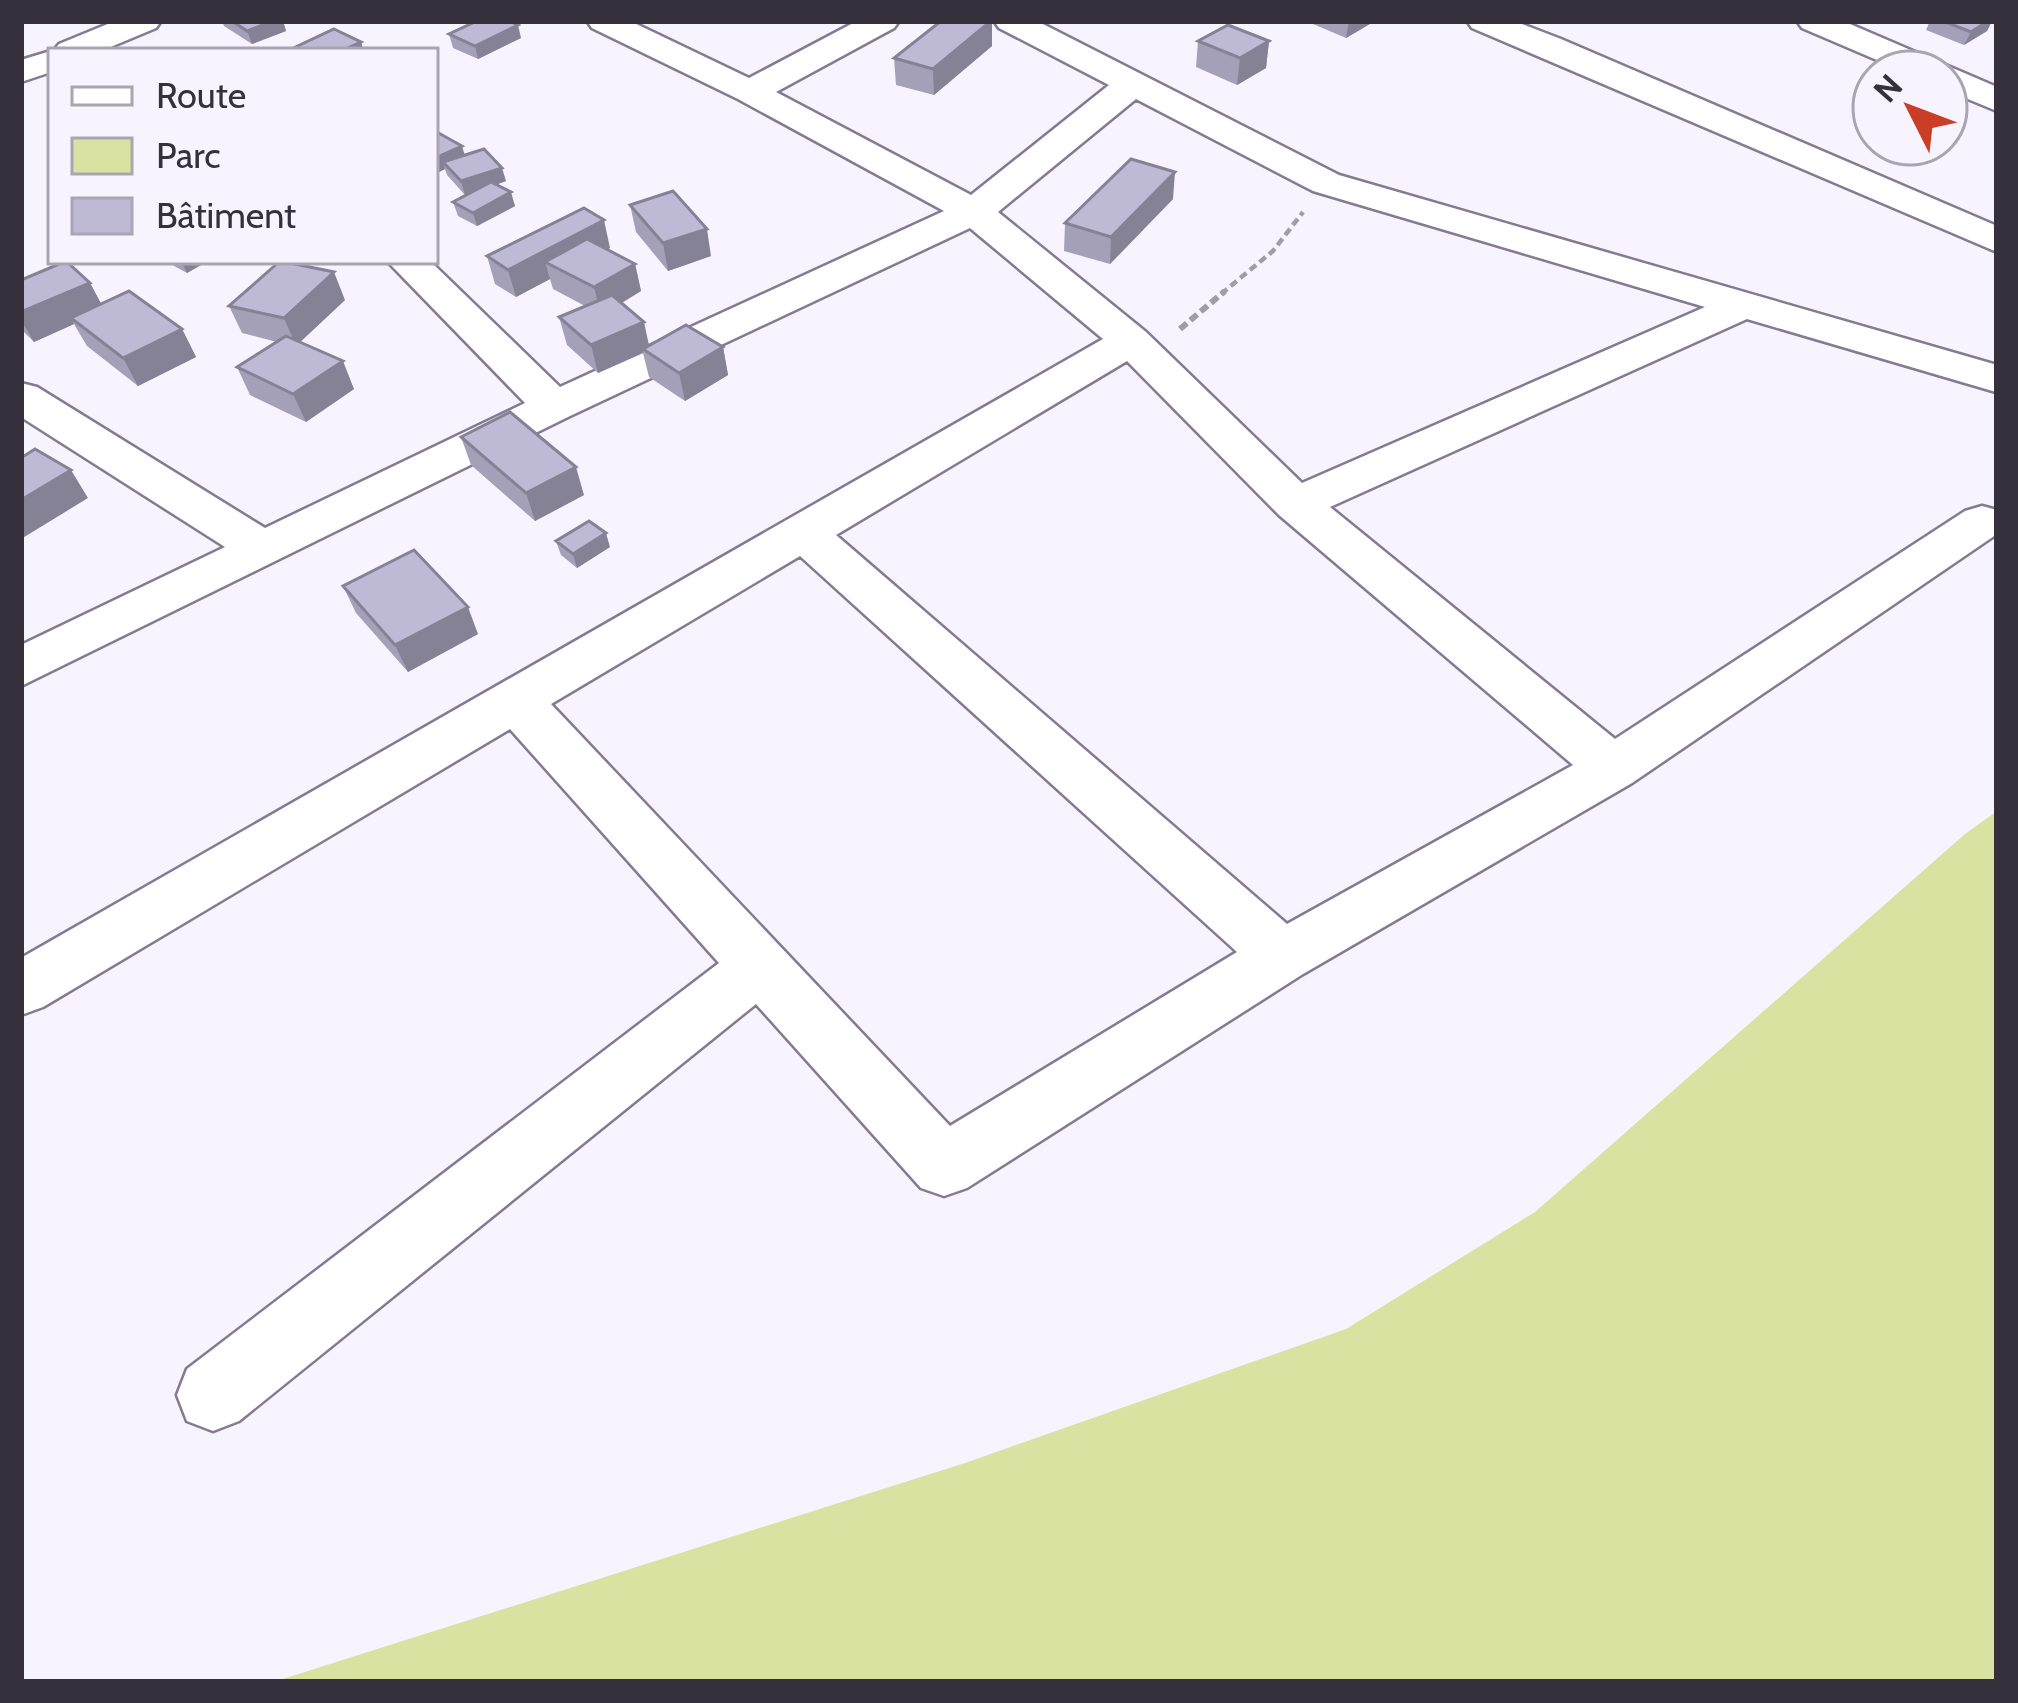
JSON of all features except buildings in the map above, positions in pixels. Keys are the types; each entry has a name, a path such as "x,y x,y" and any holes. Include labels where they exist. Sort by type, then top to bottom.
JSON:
{"street":[{"path":"604,21 974,212 1139,350 1296,504 1613,768"},
{"path":"749,92 882,21"},
{"path":"1011,21 1326,183 1996,380"},
{"path":"1484,21 1602,65 1997,240"},
{"path":"1814,21 1878,48"},
{"path":"77,48 131,22 165,48"},
{"path":"21,667 554,406 974,212 1111,100 1138,85"},
{"path":"410,264 554,406"},
{"path":"1296,504 1745,305"},
{"path":"21,988 515,701 1139,350"},
{"path":"21,397 263,549"},
{"path":"515,701 944,1166 1282,956 1613,768 1982,522"},
{"path":"806,535 1282,956"},
{"path":"213,1395 760,966"}],"path":[{"path":"1139,350 1273,251 1326,183"}],"green space":[{"path":"1997,811 1997,1682 273,1682 965,1463 1346,1329 1535,1212 1965,834"}]}
